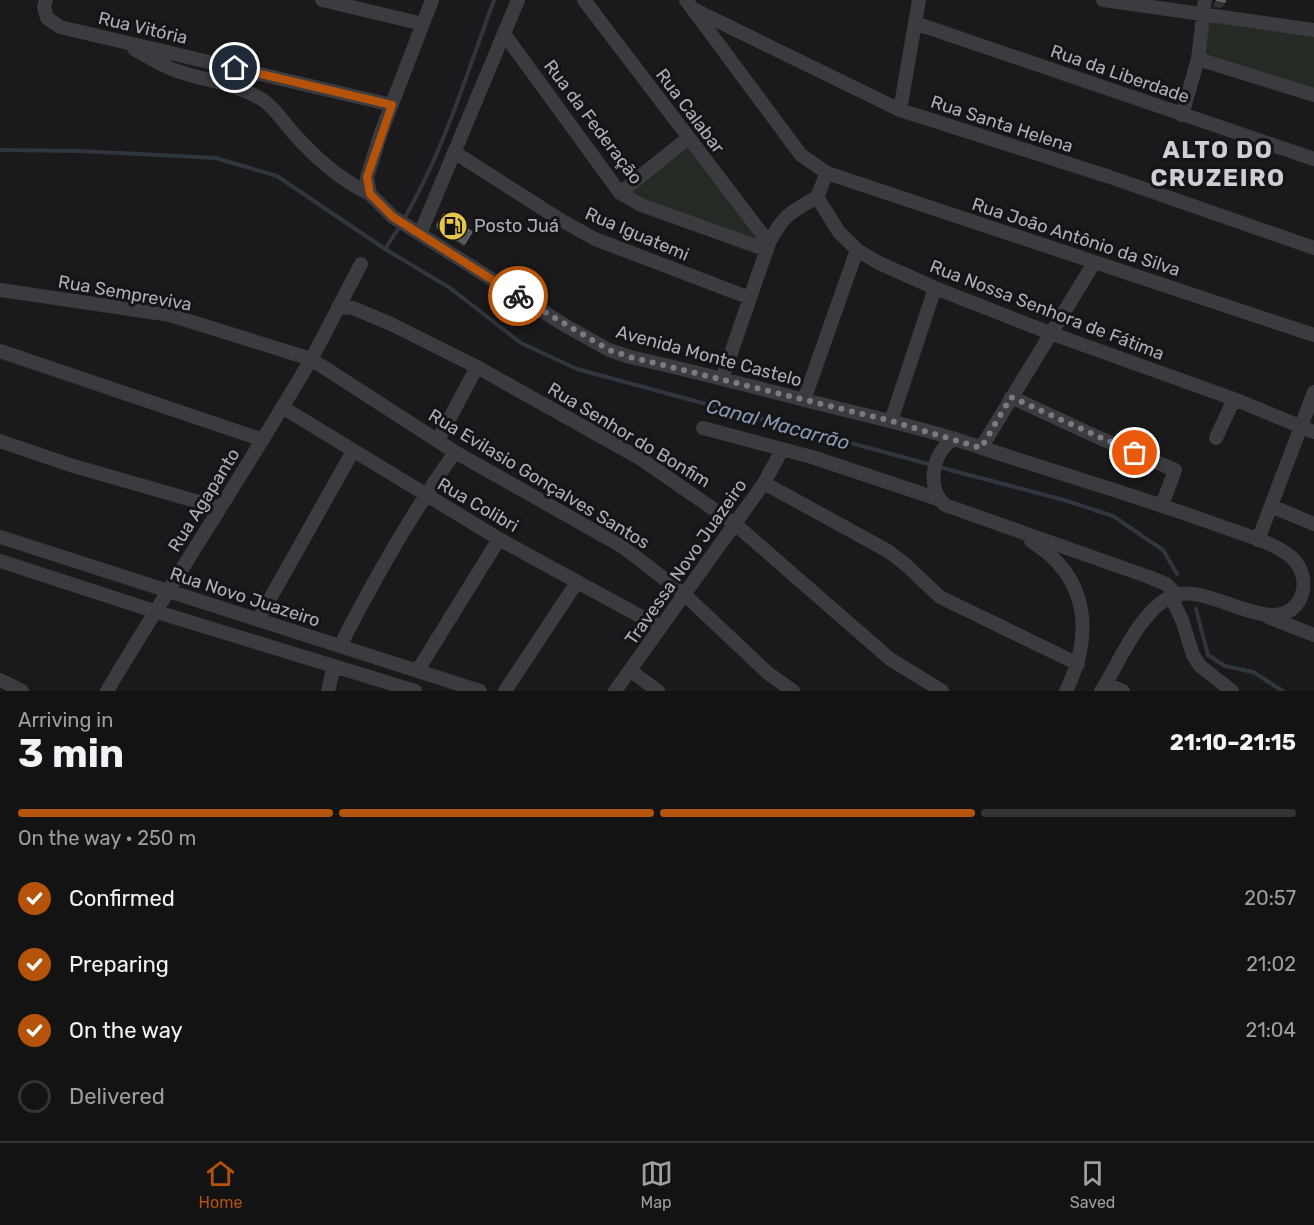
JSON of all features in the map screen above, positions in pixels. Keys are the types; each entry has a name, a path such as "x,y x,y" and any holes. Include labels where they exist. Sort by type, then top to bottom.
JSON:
{"street":[{"name":"Rua Vitória","path":"46,0 44,7 47,18 60,27 392,105"},
{"path":"322,0 423,24"},
{"path":"370,194 367,177 432,0"},
{"path":"414,230 454,152 518,0"},
{"name":"Rua Calabar","path":"584,0 768,247"},
{"path":"900,110 919,0"},
{"path":"1102,0 1204,7 1314,30"},
{"name":"Rua Santa Helena","path":"688,4 900,110 1110,177 1314,248"},
{"name":"Rua João Antônio da Silva","path":"688,4 801,155 827,173 1314,335"},
{"path":"1182,115 1198,59 1204,7"},
{"name":"Rua da Liberdade","path":"915,23 1314,159"},
{"name":"Rua da Federação","path":"505,35 620,193 641,205 768,247"},
{"name":"Avenida Monte Castelo","path":"122,42 166,67 237,87 266,102 322,163 343,180 370,194 395,218 566,326 609,350 954,439 1162,505 1281,550 1294,560 1302,572 1304,582 1301,596 1293,607 1277,615 1264,615"},
{"path":"1198,59 1314,95"},
{"path":"620,193 688,138"},
{"name":"Rua Iguatemi","path":"454,152 559,219 595,239 750,298"},
{"path":"722,379 768,247 785,216 817,197 827,173"},
{"name":"Rua Nossa Senhora de Fátima","path":"817,197 839,232 857,250 879,263 935,288 1050,333 1234,399 1314,432"},
{"path":"804,400 857,250"},
{"path":"981,448 1094,263"},
{"name":"Rua Agapanto","path":"107,691 154,611 263,440 311,359 361,264"},
{"path":"891,421 935,288"},
{"name":"Rua Sempreviva","path":"0,290 170,315 311,359"},
{"name":"Rua Senhor do Bonfim","path":"338,307 348,306 359,310 477,367 641,459 735,524 890,659 942,691"},
{"path":"0,351 263,440"},
{"name":"Rua Evilasio Gonçalves Santos","path":"311,359 455,452 622,547 658,572 769,674 793,691"},
{"path":"438,440 477,367"},
{"path":"1258,540 1314,392"},
{"path":"1011,397 1175,470 1162,505"},
{"path":"1216,438 1234,399"},
{"name":"Rua Colibri","path":"282,407 499,539 660,627"},
{"path":"704,428 812,457 938,499 945,505 1166,584 1176,595 1192,656 1200,666 1232,691"},
{"path":"927,432 938,442 940,455"},
{"path":"938,499 932,477 946,443 954,439"},
{"path":"0,441 70,465 220,508"},
{"path":"258,620 353,450"},
{"name":"Travessa Novo Juazeiro","path":"615,691 631,672 660,627 764,483 782,450"},
{"path":"340,646 424,495 455,452"},
{"path":"764,483 888,551 940,597 1078,664"},
{"path":"1271,506 1314,524"},
{"path":"1002,525 1046,551 1064,571 1077,593 1084,623 1078,664 1066,691"},
{"name":"Rua Novo Juazeiro","path":"0,537 480,691"},
{"path":"418,670 499,539"},
{"path":"0,561 415,691"},
{"path":"505,691 577,582"},
{"path":"1123,691 1104,687 1147,617 1157,605 1176,595 1206,596 1264,615 1314,635"},
{"path":"328,691 334,666"},
{"path":"631,672 658,691"},
{"path":"0,680 22,691"}],"shaded area":[{"path":"1206,19 1314,36 1314,90 1201,58"},
{"path":"687,143 765,244 625,193"}],"building":[{"path":"444,214 472,232 465,243 437,225"}],"waterway":[{"path":"385,249 420,190 434,159 460,96 494,0"},
{"name":"Canal Macarrão","path":"0,150 80,151 216,158 277,176 385,249 450,288 521,343 577,369 932,465"},
{"name":"Canal Macarrão","path":"939,467 1064,500 1113,516 1163,550 1177,574"},
{"name":"Canal Macarrão","path":"1196,609 1208,655 1225,666 1253,672 1283,691"}],"way so far":[{"path":"518,296 609,350 630,357 891,421 981,448 1011,397 1135,453"}],"place":[{"name":"Posto Juá","path":"453,226"}],"district":[{"name":"ALTO DO CRUZEIRO","path":"1218,164"}],"route":[{"path":"235,68 392,105 367,177 370,194 393,217 518,296"}]}
